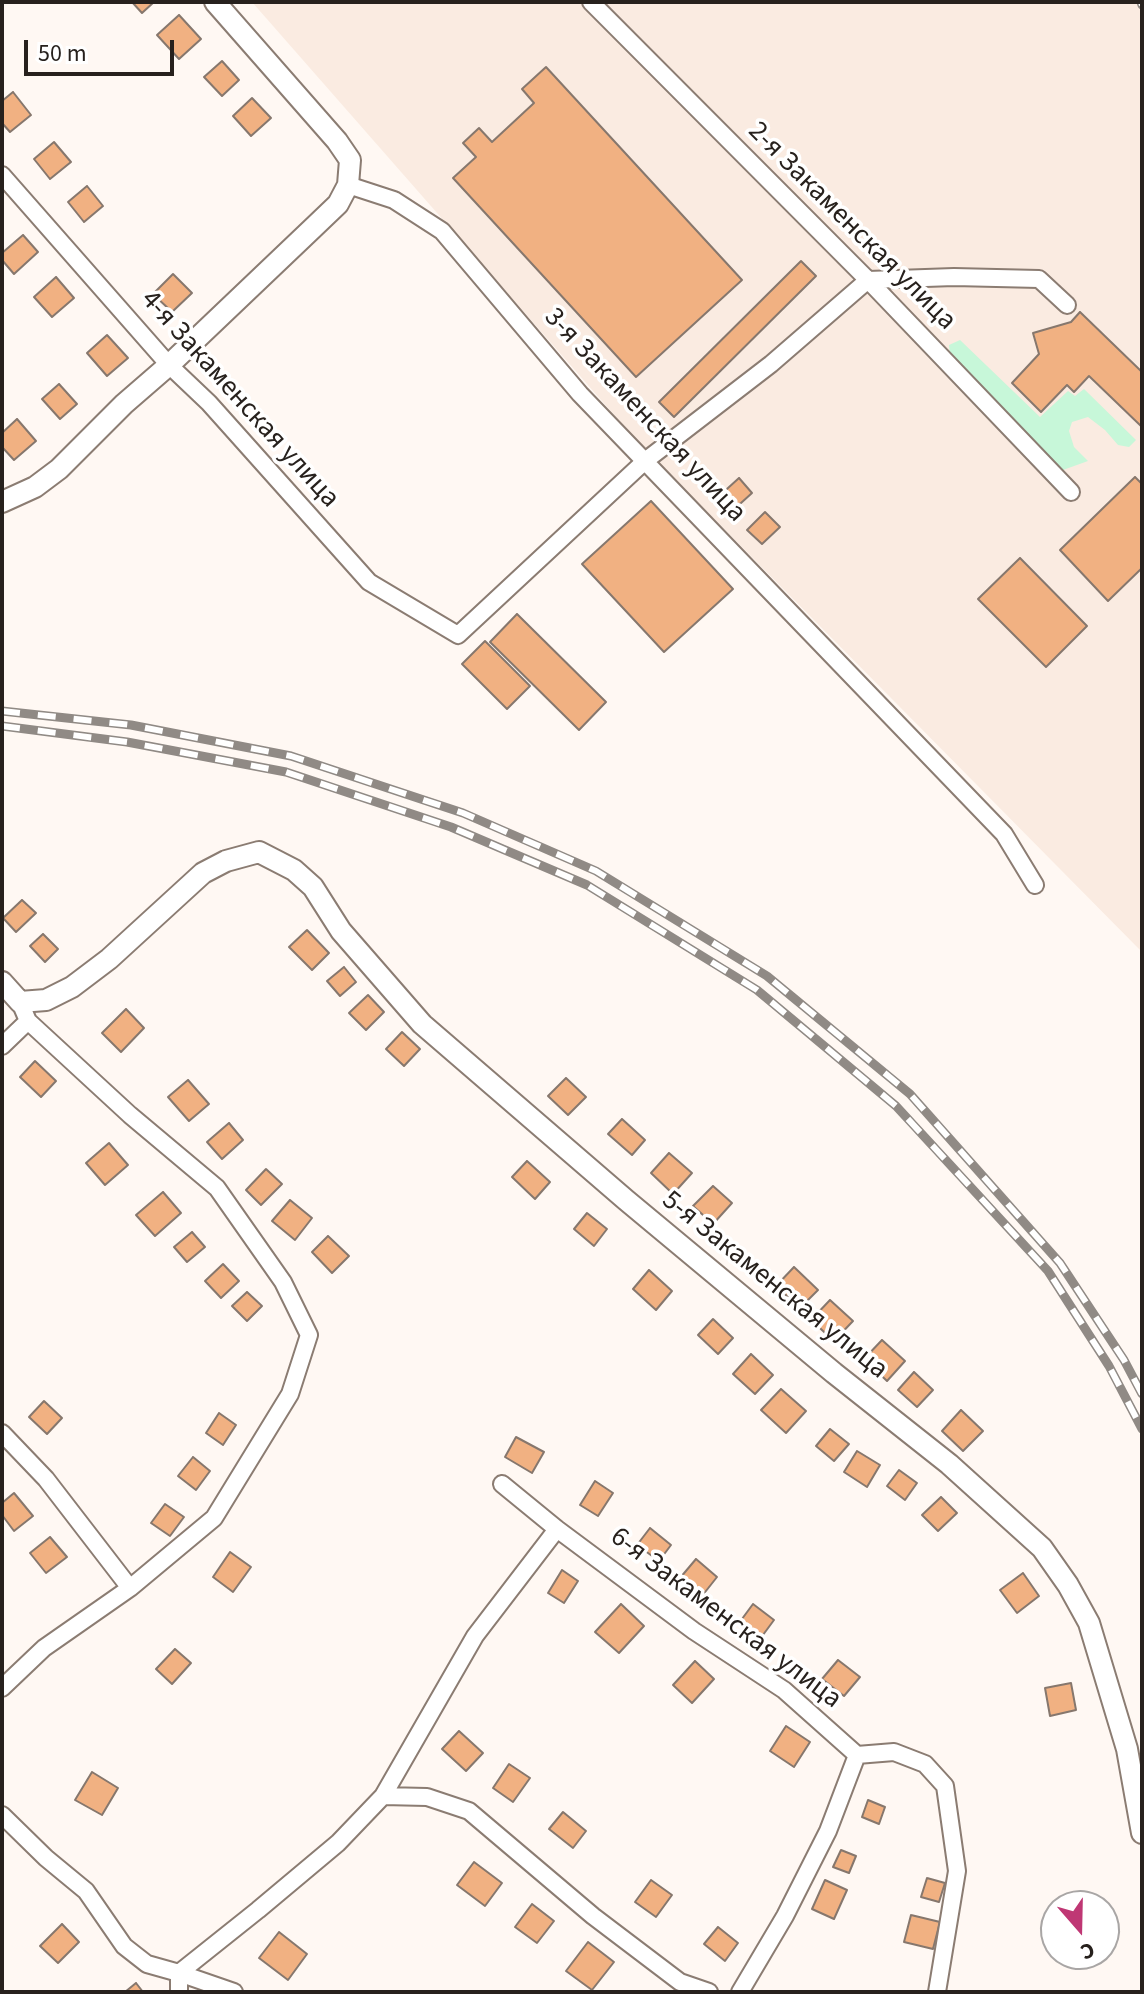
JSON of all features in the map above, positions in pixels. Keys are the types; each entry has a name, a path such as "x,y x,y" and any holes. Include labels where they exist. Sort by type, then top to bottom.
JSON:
{"street":[{"path":"2,502 35,487 59,469 338,204 348,185 350,160 337,141 215,2"},
{"name":"2-я Закаменская улица","path":"591,2 868,280 1071,492"},
{"name":"4-я Закаменская улица","path":"2,175 169,365 209,403 369,582 458,635 645,461"},
{"name":"3-я Закаменская улица","path":"348,185 394,200 442,231 580,394 1004,834 1035,885"},
{"path":"645,461 771,364 868,280 954,277 1039,279 1067,305"},
{"name":"5-я Закаменская улица","path":"20,1002 46,1000 72,987 109,959 203,873 226,861 259,852 294,870 313,887 341,931 422,1024 626,1200 949,1464 1042,1548 1089,1623 1127,1749 1142,1833"},
{"path":"2,982 20,1002 28,1021 130,1115 217,1188 283,1282 309,1335 290,1394 214,1518 130,1588 44,1648 2,1688"},
{"path":"2,1046 28,1021"},
{"path":"2,1433 46,1479 130,1588"},
{"name":"6-я Закаменская улица","path":"502,1484 694,1631 784,1690 857,1755"},
{"path":"179,1973 338,1843 383,1796 475,1636 557,1529"},
{"path":"740,1992 785,1916 828,1831 857,1755 894,1752 925,1764 945,1786 957,1871 937,1992"},
{"path":"383,1796 427,1797 469,1811 593,1916 680,1982 709,1992"},
{"path":"2,1815 86,1891 124,1946 147,1964 234,1992"},
{"path":"179,1973 179,1992"}],"shaded area":[{"path":"252,2 1142,2 1142,952 637,441"}],"green space":[{"path":"960,340 1040,417 1068,391 1075,396 1084,389 1136,440 1129,447 1118,445 1088,417 1072,422 1069,431 1074,447 1088,461 1063,470 950,355 949,345"}],"building":[{"path":"132,2 154,2 142,13"},
{"path":"179,15 201,39 179,59 157,35"},
{"path":"222,61 239,80 222,96 204,77"},
{"path":"546,67 742,280 636,377 453,178 476,157 463,143 479,128 492,142 534,103 522,89"},
{"path":"13,92 31,115 10,132 2,123 2,101"},
{"path":"252,98 271,118 251,136 233,116"},
{"path":"54,142 71,162 50,179 34,159"},
{"path":"87,186 103,206 84,222 68,202"},
{"path":"23,235 38,252 14,274 2,260 2,253"},
{"path":"801,261 816,276 674,417 659,402"},
{"path":"173,274 192,293 172,312 153,294"},
{"path":"56,277 74,298 52,317 34,297"},
{"path":"1080,312 1142,372 1142,427 1089,376 1074,392 1067,385 1041,412 1012,383 1039,354 1033,333 1071,322"},
{"path":"107,335 128,358 107,376 87,353"},
{"path":"59,384 77,404 60,419 42,399"},
{"path":"17,419 36,441 14,460 2,447 2,433"},
{"path":"1135,477 1142,484 1142,568 1108,601 1060,550"},
{"path":"739,478 752,493 730,513 717,498"},
{"path":"651,501 733,589 664,652 582,564"},
{"path":"765,512 780,527 762,544 747,530"},
{"path":"1020,558 1087,626 1046,667 978,599"},
{"path":"517,614 606,702 579,730 490,642"},
{"path":"485,641 530,686 507,709 462,664"},
{"path":"22,900 36,913 16,932 3,918"},
{"path":"307,930 329,953 312,970 289,947"},
{"path":"43,934 58,949 45,962 30,946"},
{"path":"344,967 356,982 340,996 327,981"},
{"path":"368,995 384,1012 366,1030 349,1013"},
{"path":"126,1009 144,1028 121,1052 102,1033"},
{"path":"402,1032 420,1049 404,1066 386,1049"},
{"path":"35,1061 56,1081 41,1097 20,1077"},
{"path":"566,1078 586,1097 568,1115 548,1096"},
{"path":"188,1080 209,1104 189,1121 168,1097"},
{"path":"622,1119 645,1140 632,1155 608,1134"},
{"path":"229,1123 243,1140 222,1159 207,1142"},
{"path":"109,1143 128,1165 105,1185 86,1163"},
{"path":"669,1153 692,1173 673,1194 651,1173"},
{"path":"527,1161 550,1182 535,1199 512,1177"},
{"path":"266,1169 282,1184 261,1205 246,1190"},
{"path":"713,1186 732,1203 713,1224 693,1206"},
{"path":"163,1192 181,1213 155,1236 136,1215"},
{"path":"290,1200 312,1218 295,1240 272,1221"},
{"path":"587,1213 607,1229 594,1246 574,1229"},
{"path":"192,1232 205,1247 187,1262 174,1247"},
{"path":"328,1236 349,1256 332,1273 312,1252"},
{"path":"223,1264 239,1281 221,1298 205,1281"},
{"path":"794,1267 818,1290 800,1308 776,1286"},
{"path":"649,1270 672,1291 656,1310 633,1289"},
{"path":"247,1292 262,1306 247,1321 232,1306"},
{"path":"830,1300 853,1321 834,1341 811,1320"},
{"path":"713,1319 733,1338 718,1354 698,1335"},
{"path":"882,1340 905,1361 887,1381 864,1359"},
{"path":"751,1354 773,1375 755,1394 733,1374"},
{"path":"914,1372 933,1390 917,1407 898,1390"},
{"path":"781,1389 806,1411 786,1433 761,1410"},
{"path":"44,1401 62,1418 47,1434 29,1417"},
{"path":"961,1410 983,1431 963,1451 942,1431"},
{"path":"219,1413 236,1425 223,1445 206,1433"},
{"path":"830,1429 849,1444 834,1461 816,1446"},
{"path":"516,1437 544,1452 532,1473 505,1457"},
{"path":"857,1451 880,1465 867,1487 844,1472"},
{"path":"193,1457 210,1471 196,1490 178,1476"},
{"path":"899,1470 917,1483 905,1500 887,1486"},
{"path":"595,1481 613,1493 598,1516 580,1505"},
{"path":"14,1493 33,1516 14,1531 2,1515 2,1503"},
{"path":"941,1497 957,1513 938,1531 922,1515"},
{"path":"165,1504 184,1517 170,1536 151,1523"},
{"path":"650,1528 671,1545 659,1561 637,1545"},
{"path":"50,1537 67,1557 46,1573 30,1553"},
{"path":"230,1552 251,1567 233,1592 213,1577"},
{"path":"696,1559 717,1577 702,1596 680,1578"},
{"path":"562,1570 578,1581 564,1603 548,1593"},
{"path":"1023,1573 1039,1596 1017,1613 1000,1590"},
{"path":"621,1604 644,1626 619,1653 595,1632"},
{"path":"753,1604 774,1620 760,1639 739,1623"},
{"path":"175,1649 191,1663 172,1684 156,1669"},
{"path":"838,1660 860,1677 844,1696 822,1679"},
{"path":"695,1661 714,1679 692,1703 673,1685"},
{"path":"1071,1683 1076,1710 1050,1716 1045,1688"},
{"path":"786,1726 810,1742 794,1767 770,1751"},
{"path":"459,1731 483,1753 466,1771 442,1749"},
{"path":"509,1764 530,1778 513,1802 493,1788"},
{"path":"92,1772 118,1788 102,1815 75,1800"},
{"path":"868,1800 885,1807 879,1824 862,1817"},
{"path":"563,1812 586,1831 573,1848 549,1829"},
{"path":"841,1850 856,1856 849,1873 833,1867"},
{"path":"474,1862 502,1883 485,1906 457,1885"},
{"path":"927,1878 945,1883 939,1902 921,1897"},
{"path":"651,1880 672,1895 656,1917 635,1902"},
{"path":"825,1880 847,1890 834,1919 812,1909"},
{"path":"532,1904 554,1921 537,1943 515,1927"},
{"path":"911,1915 940,1922 933,1949 904,1942"},
{"path":"62,1924 79,1942 58,1963 40,1946"},
{"path":"718,1927 738,1943 725,1961 704,1944"},
{"path":"279,1932 307,1954 288,1980 259,1958"},
{"path":"588,1942 614,1962 592,1990 566,1971"},
{"path":"136,1983 143,1992 125,1992"}],"railway":[{"path":"2,711 131,725 291,756 463,813 596,871 767,976 910,1094 1060,1263 1124,1360 1142,1394"},
{"path":"2,726 127,742 286,772 451,827 587,885 757,990 896,1106 1048,1271 1109,1366 1142,1429"}]}
